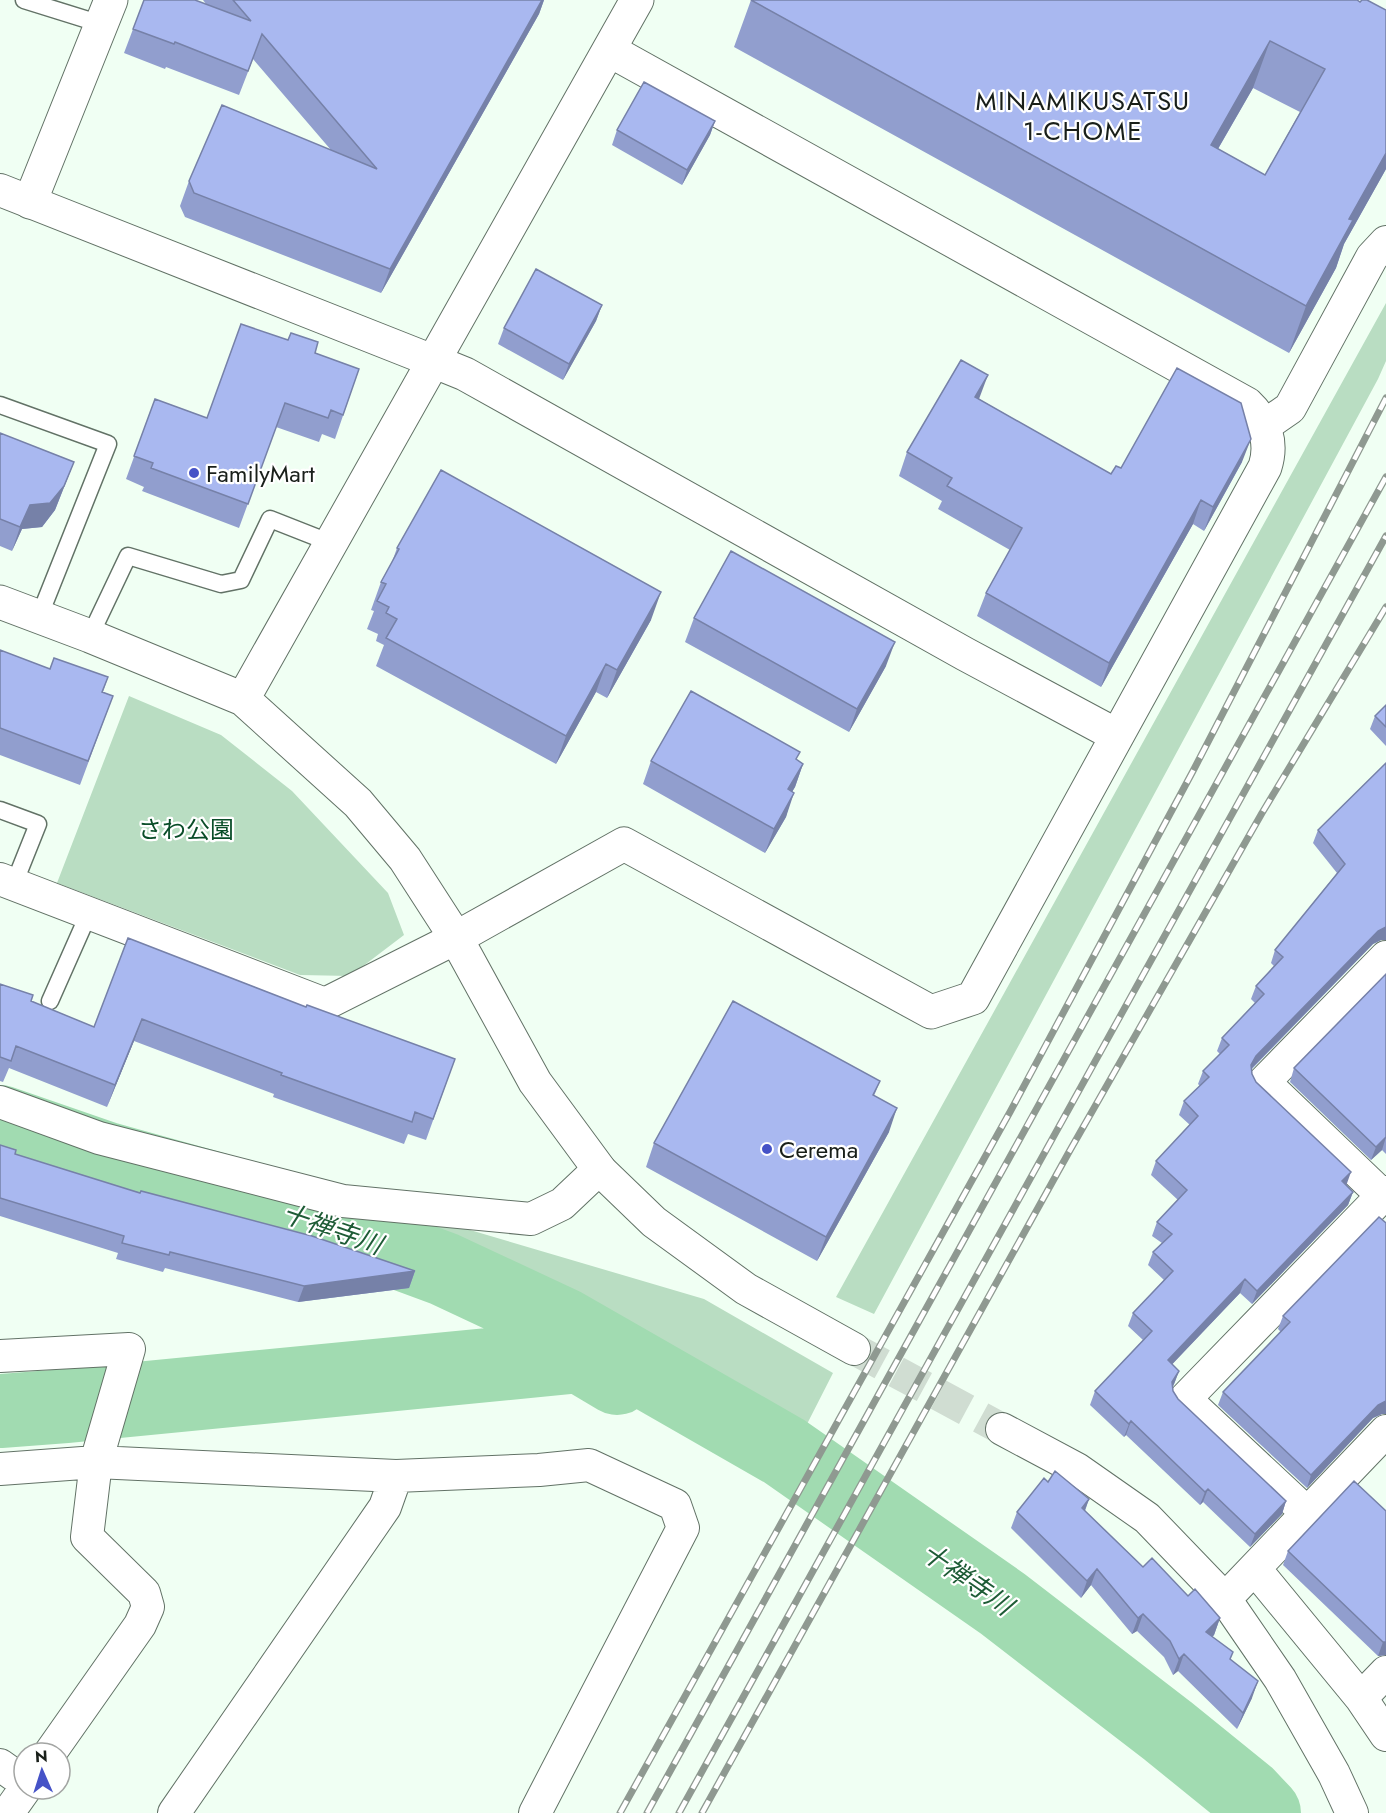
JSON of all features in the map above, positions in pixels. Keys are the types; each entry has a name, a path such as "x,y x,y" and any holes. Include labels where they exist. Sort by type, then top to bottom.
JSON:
{"street":[{"path":"243,699 637,0"},
{"path":"30,202 106,12"},
{"path":"7,882 325,1004 456,938 624,844 931,1012 973,998 1265,466 1269,453 1264,426 1258,415 1247,404 609,50"},
{"path":"0,190 465,374 965,654 1116,735"},
{"path":"1264,426 1290,408 1372,257 1386,242"},
{"path":"0,602 243,699 358,803 405,859 456,938 535,1082 599,1169 654,1222 746,1289 854,1349"},
{"path":"1307,1513 1185,1399 1385,1196 1264,1082 1386,957"},
{"path":"0,1102 99,1138 343,1201 531,1219 562,1204 599,1169"},
{"path":"0,1356 129,1349 96,1462 87,1537 144,1593 148,1607 140,1625 58,1741"},
{"path":"1002,1429 1077,1468 1147,1518 1225,1599 1280,1679 1334,1774 1352,1813"},
{"path":"1225,1599 1386,1431"},
{"path":"0,1468 96,1462 396,1476 539,1470 589,1465 675,1505 683,1528 535,1813"},
{"path":"174,1813 385,1508 396,1476"},
{"path":"1255,1569 1361,1698 1386,1735"},
{"path":"1361,1698 1386,1672"}],"lane":[{"path":"24,0 106,12"},
{"path":"0,405 108,444 39,617"},
{"path":"90,636 128,556 221,584 241,580 270,519 331,543"},
{"path":"0,810 38,824 7,882"},
{"path":"50,1001 89,913"}],"green space":[{"path":"1386,303 1386,361 1378,379 874,1314 836,1297"},
{"name":"さわ公園","path":"129,696 221,735 292,791 388,893 404,935 350,976 300,975 57,883"},
{"path":"436,1220 704,1299 833,1373 806,1426 511,1264 432,1232"}],"building":[{"path":"144,0 195,0 251,21 233,0 542,0 390,269 194,193 189,181 222,105 377,169 262,34 248,71 175,42 174,44 133,29"},
{"path":"751,0 1357,0 1360,2 1367,0 1386,10 1386,153 1349,219 1353,220 1306,306","holes":["1270,41 1325,69 1265,175 1211,145"]},
{"path":"644,82 715,121 687,170 617,130"},
{"path":"536,269 602,305 569,364 504,328"},
{"path":"241,324 288,340 291,333 318,342 315,353 359,369 343,415 331,410 328,418 285,403 248,504 151,468 153,463 134,456 155,399 207,418"},
{"path":"961,360 988,375 975,397 1111,474 1116,466 1121,468 1177,368 1241,403 1251,439 1213,507 1201,500 1109,663 986,593 1022,528 947,486 952,478 907,452"},
{"path":"0,433 74,462 64,486 50,503 30,505 20,527 0,519"},
{"path":"441,470 661,592 617,670 606,664 566,736 386,638 397,619 386,613 389,607 377,601 386,584 381,582 399,549 397,548"},
{"path":"731,551 895,642 857,709 694,618"},
{"path":"0,650 50,669 54,658 108,677 102,692 113,696 88,761 0,728"},
{"path":"691,691 800,752 796,759 803,764 788,789 794,793 774,829 651,761"},
{"path":"1386,705 1386,727 1375,716"},
{"path":"1386,763 1386,927 1378,931 1256,1056 1251,1065 1256,1082 1351,1172 1342,1181 1353,1192 1257,1291 1245,1279 1168,1360 1179,1371 1172,1382 1173,1391 1178,1399 1286,1501 1255,1534 1208,1489 1205,1492 1131,1421 1129,1424 1095,1391 1152,1331 1133,1313 1173,1271 1153,1252 1172,1234 1157,1222 1187,1190 1156,1161 1198,1116 1184,1101 1209,1077 1203,1071 1229,1045 1222,1038 1264,994 1256,986 1283,957 1275,950 1345,864 1318,830"},
{"path":"128,938 306,1007 307,1005 455,1059 433,1119 415,1112 412,1122 281,1075 282,1073 142,1019 115,1085 16,1046 11,1061 0,1057 0,984 33,995 31,1001 94,1027"},
{"path":"1386,974 1386,1137 1376,1147 1294,1068"},
{"name":"Cerema","path":"733,1001 880,1081 873,1095 897,1108 826,1237 654,1143"},
{"path":"0,1145 16,1150 15,1154 140,1193 141,1191 312,1236 415,1271 304,1286 170,1252 169,1255 122,1243 124,1236 0,1198"},
{"path":"1379,1217 1386,1223 1386,1401 1378,1405 1311,1475 1223,1392 1290,1322 1283,1316"},
{"path":"1055,1471 1089,1499 1082,1508 1143,1567 1152,1558 1188,1596 1195,1589 1220,1618 1206,1632 1233,1652 1230,1659 1258,1681 1243,1713 1184,1654 1179,1659 1170,1641 1143,1614 1138,1618 1097,1569 1087,1581 1017,1512 1044,1478 1048,1482"},
{"path":"1354,1481 1386,1511 1386,1642 1383,1642 1288,1551"}],"waterway":[{"name":"十禅寺川","path":"0,1122 107,1159 215,1189 322,1224 444,1269 564,1325 784,1451 1003,1604 1168,1731 1247,1795 1264,1813"},
{"name":"十禅寺川","path":"0,1411 580,1356 617,1378"}],"tunnel":[{"path":"854,1349 1002,1429"}],"railway":[{"path":"620,1813 1010,1112 1193,771 1386,398"},
{"path":"647,1813 1386,477"},
{"path":"679,1813 1386,536"},
{"path":"702,1813 1069,1152 1262,813 1386,607"}],"place":[{"name":"FamilyMart","path":"194,473"},
{"name":"Cerema","path":"767,1149"}],"district":[{"name":"MINAMIKUSATSU 1-CHOME","path":"1083,116"}]}
